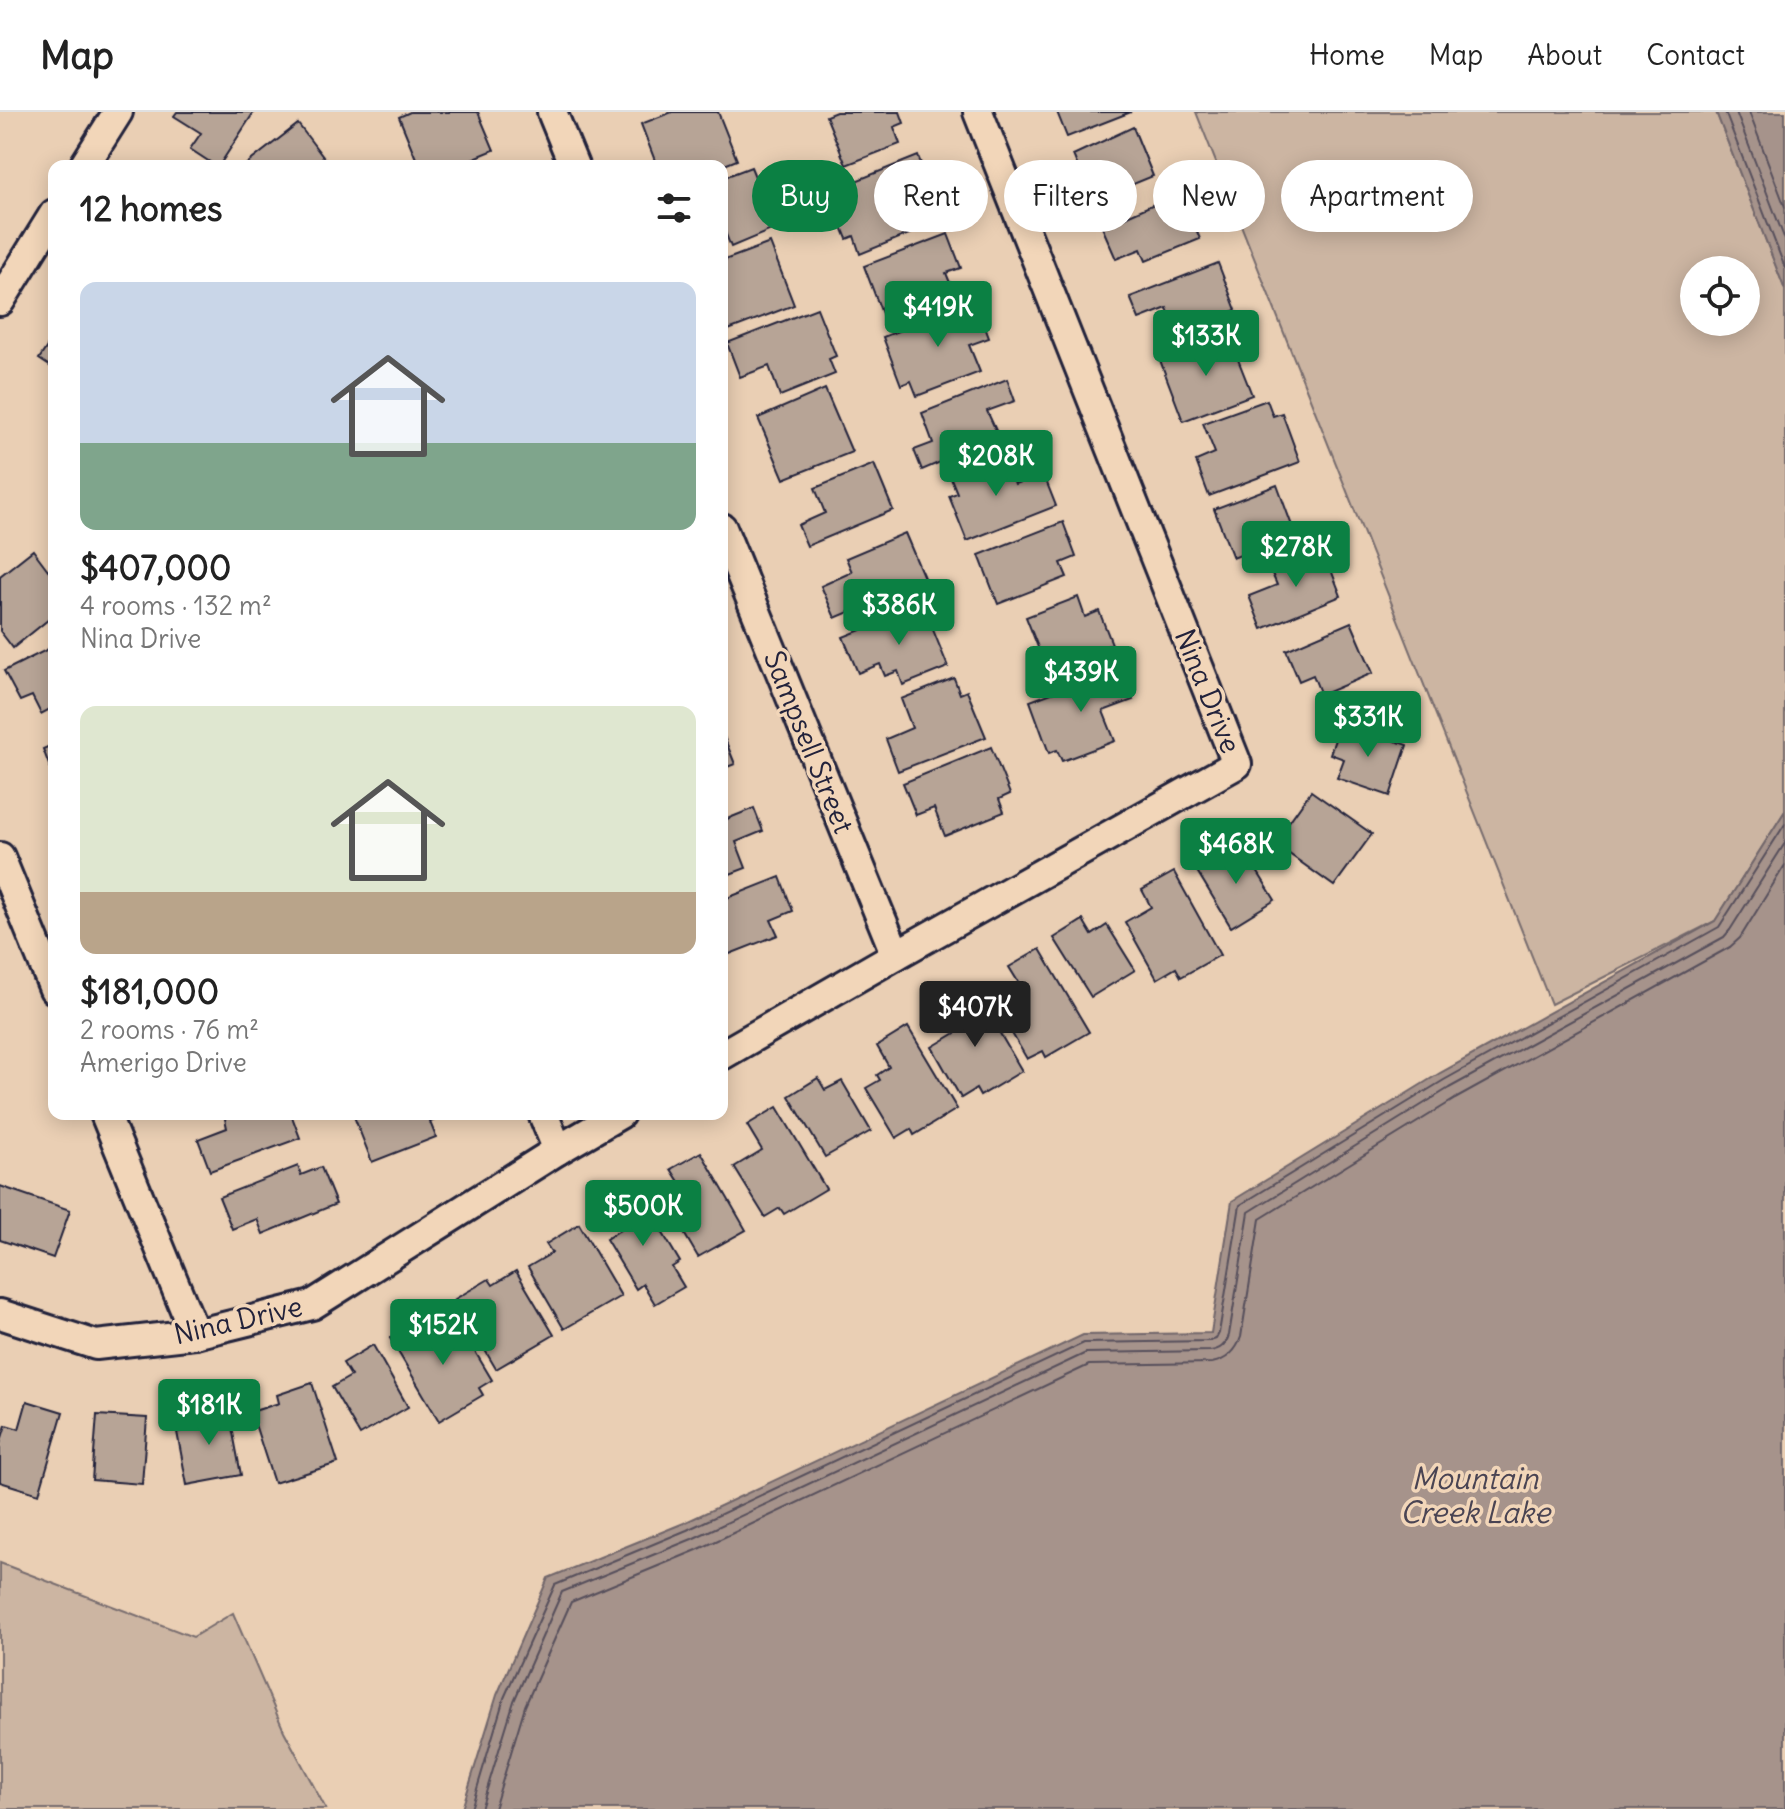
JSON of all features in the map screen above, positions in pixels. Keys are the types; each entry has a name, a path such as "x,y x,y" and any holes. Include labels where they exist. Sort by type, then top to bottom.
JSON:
{"street":[{"path":"88,160 118,112"},
{"path":"552,112 572,160"},
{"name":"Nina Drive","path":"728,1052 1237,764 978,112"},
{"path":"0,301 48,224"},
{"name":"Sampsell Street","path":"728,543 896,955"},
{"path":"0,857 48,974"},
{"path":"107,1120 195,1334"},
{"path":"546,1120 558,1150"},
{"name":"Nina Drive","path":"0,1314 96,1345 195,1334 312,1305 610,1120"}],"shaded area":[{"path":"1196,112 1716,112 1785,290 1785,811 1715,921 1551,1004 1244,232 1265,232 1265,160 1215,160"},
{"path":"0,1563 193,1637 233,1613 284,1731 326,1809 0,1809"}],"water":[{"path":"1716,112 1785,112 1785,290"},
{"name":"Mountain Creek Lake","path":"1785,811 1785,1809 462,1809 497,1695 548,1578 684,1523 1083,1335 1211,1333 1232,1201 1440,1073 1715,921"}],"building":[{"path":"177,112 254,112 223,160 207,160 190,149 201,133 174,116"},
{"path":"410,112 478,112 494,150 470,160 417,160 399,117"},
{"path":"672,112 718,112 737,160 728,164 728,160 655,160 641,124"},
{"path":"836,112 900,112 904,123 894,127 900,144 858,160 844,160 826,116"},
{"path":"1057,112 1131,112 1067,137"},
{"path":"298,124 325,160 252,160"},
{"path":"1133,127 1153,176 1137,183 1137,160 1075,160 1073,155"},
{"path":"751,167 752,232 767,232 731,247 728,240 728,176"},
{"path":"874,174 874,232 914,232 860,254 854,236 847,239 844,232 858,232 858,180"},
{"path":"1153,204 1153,232 1197,232 1200,239 1146,261 1141,249 1116,259 1104,232 1137,232 1137,211"},
{"path":"948,234 961,268 946,273 953,290 883,316 864,266"},
{"path":"770,243 794,305 728,330 728,259"},
{"path":"1218,263 1236,310 1177,333 1167,308 1139,319 1130,297"},
{"path":"975,300 989,338 969,345 980,372 917,396 911,381 901,385 883,337"},
{"path":"817,308 836,356 829,359 835,374 780,396 769,366 740,377 728,343"},
{"path":"1228,334 1252,395 1183,421 1160,360"},
{"path":"48,345 48,365 39,359"},
{"path":"1007,379 1015,401 987,411 999,437 922,470 914,450 933,443 922,413"},
{"path":"825,389 852,452 784,479 758,418"},
{"path":"1267,400 1273,416 1282,413 1300,462 1209,496 1196,461 1215,453 1203,423"},
{"path":"1004,455 1015,484 1043,473 1056,506 967,541 949,496 957,493 950,476"},
{"path":"874,464 893,510 807,546 798,525 825,513 815,488"},
{"path":"1277,485 1295,534 1233,558 1214,509"},
{"path":"1063,522 1076,557 1061,563 1067,577 998,604 979,555"},
{"path":"905,533 925,580 835,618 821,586 852,572 846,558"},
{"path":"1323,549 1341,596 1262,629 1249,596 1277,585 1270,569"},
{"path":"33,550 48,570 48,620 13,648 0,631 0,576"},
{"path":"1078,597 1085,617 1099,611 1112,644 1047,670 1026,617"},
{"path":"923,605 948,667 903,685 898,671 885,676 880,664 858,673 843,637"},
{"path":"1351,622 1373,673 1321,695 1313,675 1299,681 1286,650"},
{"path":"48,649 48,710 41,714 32,696 20,701 4,671"},
{"path":"1121,667 1133,700 1103,711 1115,741 1062,761 1057,750 1049,753 1030,701"},
{"path":"954,678 960,694 967,691 986,737 898,771 886,739 912,728 901,699"},
{"path":"1341,722 1407,745 1390,796 1337,778 1344,759 1330,754"},
{"path":"728,747 735,764 728,767"},
{"path":"991,747 1010,794 999,799 1004,812 945,836 934,808 916,815 903,783"},
{"path":"1311,791 1372,834 1334,886 1274,843"},
{"path":"754,808 763,831 736,842 746,868 728,875 728,819"},
{"path":"1241,845 1275,900 1231,927 1197,871"},
{"path":"1174,872 1220,955 1181,977 1176,968 1157,979 1125,922 1151,907 1142,890"},
{"path":"780,877 793,911 771,920 778,935 728,955 728,898"},
{"path":"1083,920 1092,935 1107,925 1135,970 1091,997 1054,938"},
{"path":"1040,949 1089,1032 1046,1057 1043,1051 1027,1059 993,1001 1020,985 1009,967"},
{"path":"974,989 1022,1071 980,1096 976,1089 961,1098 932,1047 957,1032 942,1008"},
{"path":"908,1027 957,1109 914,1135 911,1129 896,1138 866,1088 880,1080 877,1075 889,1067 877,1046"},
{"path":"818,1078 825,1090 842,1081 871,1131 825,1157 789,1096"},
{"path":"777,1107 826,1189 784,1214 780,1208 765,1217 734,1167 762,1150 747,1125"},
{"path":"225,1120 293,1120 300,1138 210,1171 198,1139 227,1128"},
{"path":"355,1120 435,1120 430,1122 436,1137 372,1162"},
{"path":"701,1152 746,1230 698,1257 664,1199 683,1188 671,1169"},
{"path":"298,1166 301,1175 321,1167 336,1204 263,1234 257,1219 232,1229 219,1197"},
{"path":"0,1186 70,1210 53,1258 0,1240"},
{"path":"636,1188 680,1262 672,1267 684,1287 655,1304 643,1284 636,1289 606,1239 620,1230 606,1206"},
{"path":"579,1224 621,1296 564,1329 528,1267 552,1253 546,1244"},
{"path":"516,1271 554,1335 496,1369 455,1299 489,1279 493,1285"},
{"path":"422,1320 433,1338 458,1323 492,1380 479,1388 483,1395 439,1421 390,1338"},
{"path":"373,1345 408,1407 360,1435 332,1387 351,1376 343,1363"},
{"path":"312,1383 338,1463 274,1483 251,1412 279,1403 277,1395"},
{"path":"27,1401 63,1412 39,1494 0,1482 0,1444 6,1425 19,1429"},
{"path":"228,1406 241,1475 187,1485 177,1432 196,1428 193,1412"},
{"path":"97,1415 147,1418 142,1484 92,1480"}]}
